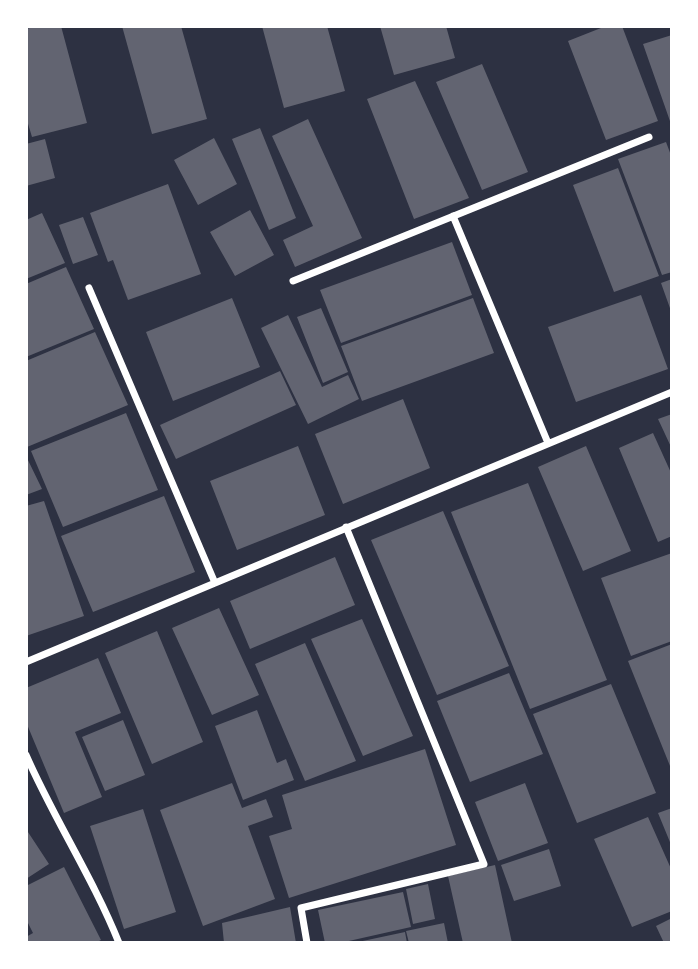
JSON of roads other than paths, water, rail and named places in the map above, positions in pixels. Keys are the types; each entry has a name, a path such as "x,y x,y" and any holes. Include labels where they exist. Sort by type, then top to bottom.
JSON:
{"street":[{"path":"293,281 649,137"},
{"path":"453,216 548,443"},
{"path":"89,288 215,583"},
{"path":"26,662 672,392"},
{"path":"307,943 300,908 484,864 346,527"},
{"path":"26,754 38,782 104,905 119,943"}]}
